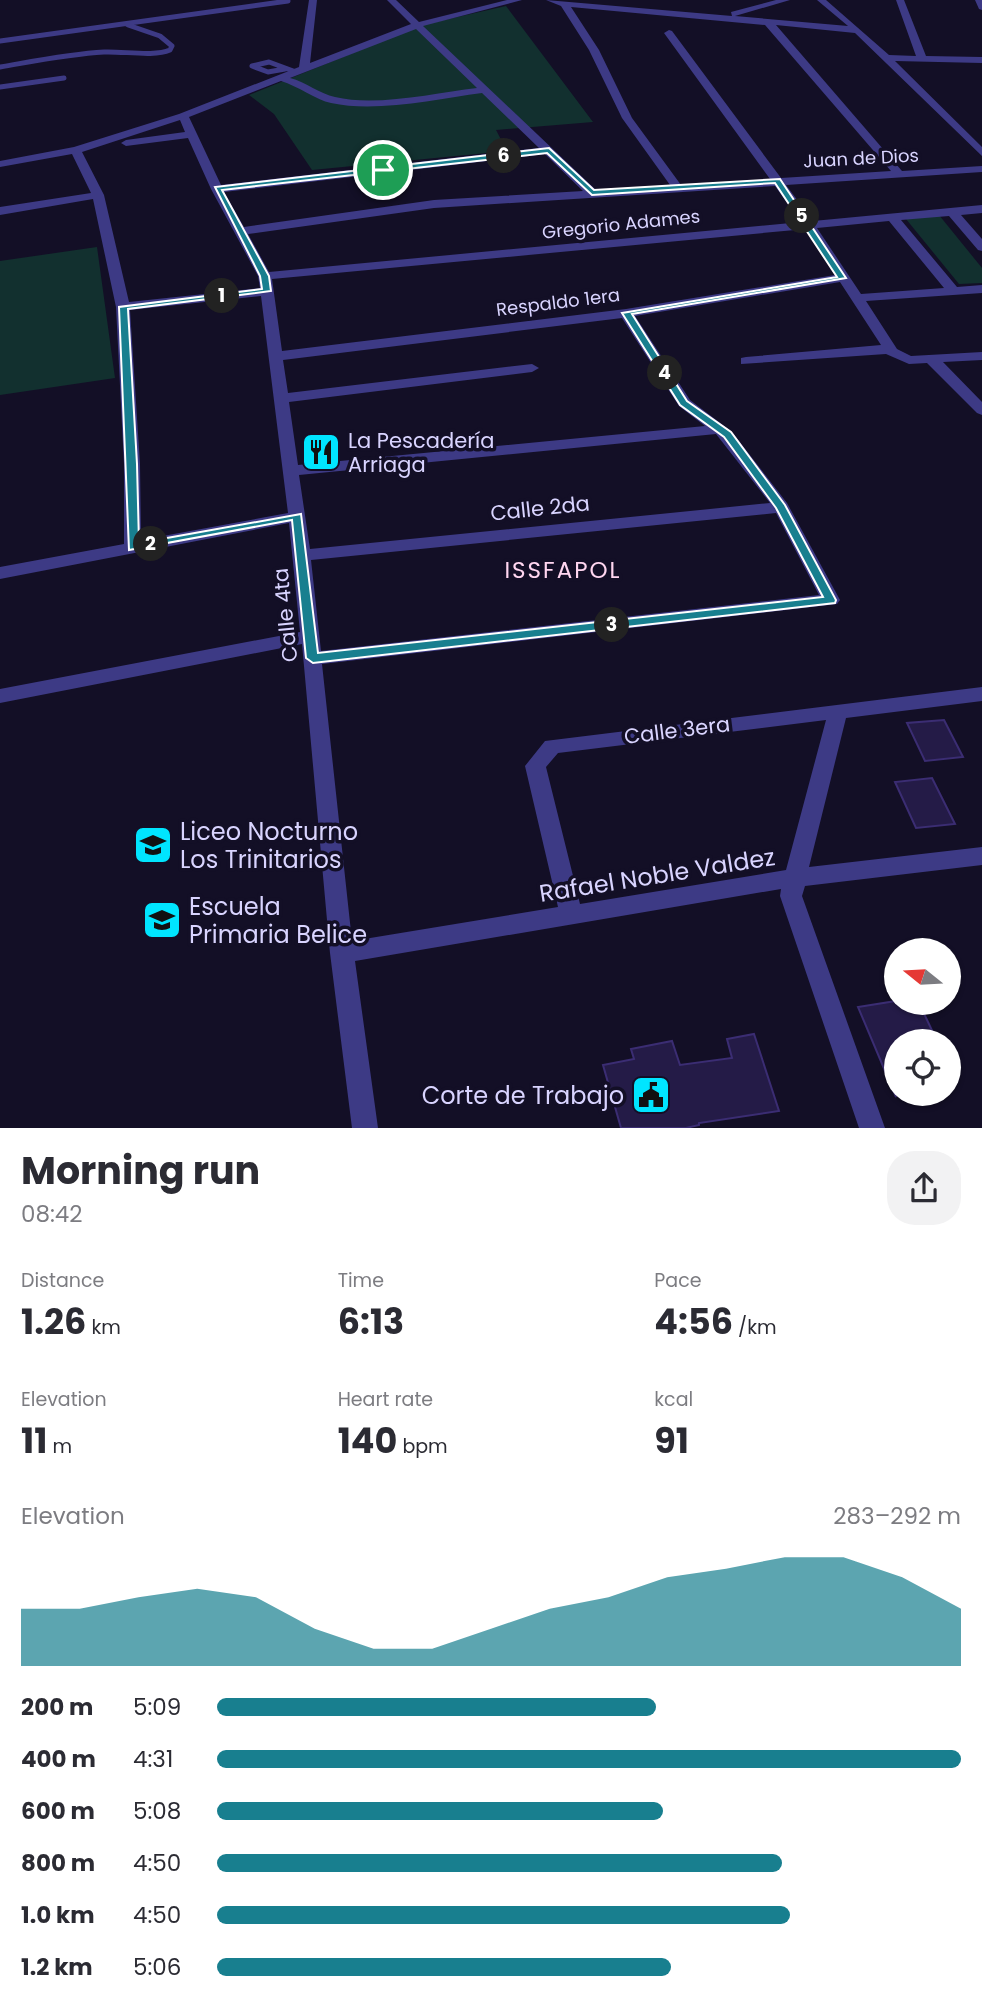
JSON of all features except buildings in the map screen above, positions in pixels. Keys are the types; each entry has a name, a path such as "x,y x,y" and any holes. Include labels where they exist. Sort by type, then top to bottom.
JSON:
{"street":[{"path":"300,70 313,0"},
{"path":"391,0 592,193"},
{"path":"76,150 183,116 283,73 300,70 417,25 519,0"},
{"path":"550,0 564,4 858,30"},
{"path":"617,9 649,0"},
{"path":"720,18 786,0"},
{"path":"821,0 858,30 982,153"},
{"path":"900,0 922,58"},
{"path":"979,0 982,7"},
{"path":"564,4 594,50 627,118 677,187"},
{"path":"768,22 898,173"},
{"path":"669,33 808,223 889,349 909,360 982,356"},
{"path":"885,58 982,60"},
{"path":"283,73 331,100 352,102 379,102 485,90"},
{"name":"Calle 4ta","path":"183,116 266,284 312,636 342,953 365,1128"},
{"path":"0,164 192,134"},
{"path":"76,150 98,195 123,307 132,464 133,548"},
{"path":"218,189 549,150"},
{"name":"Juan de Dios","path":"240,232 434,204 982,169"},
{"path":"0,211 98,195"},
{"name":"Gregorio Adames","path":"123,307 266,284 808,223 982,209"},
{"path":"951,211 982,247"},
{"path":"891,216 954,291"},
{"name":"Respaldo 1era","path":"277,356 626,313 842,278"},
{"path":"855,298 982,289"},
{"path":"313,658 831,600 781,507 727,435 684,402 626,313"},
{"path":"747,362 889,349"},
{"path":"932,360 982,410"},
{"path":"282,398 531,368"},
{"path":"291,471 719,429"},
{"name":"Calle 2da","path":"302,555 781,507"},
{"path":"0,573 297,516"},
{"path":"0,696 312,636"},
{"name":"Calle 3era","path":"572,916 535,766 552,746 982,694"},
{"path":"838,711 794,878 792,896 872,1128"},
{"name":"Rafael Noble Valdez","path":"342,953 794,878 982,856"}],"lane":[{"path":"0,41 288,2"},
{"path":"0,67 74,56 137,51 160,53 170,50 172,46 160,36 124,24"},
{"path":"270,61 283,64 283,73 268,72 252,66 258,62 270,61"},
{"path":"0,87 64,78"}],"green space":[{"path":"506,6 593,122 496,130 507,151 312,170 274,114 249,95 422,25"},
{"path":"939,215 982,268 982,283 959,284 906,219"},
{"path":"97,247 115,378 0,395 0,261"}],"place":[{"name":"La Pescadería Arriaga","path":"321,452"},
{"name":"Liceo Nocturno Los Trinitarios","path":"153,845"},
{"name":"Escuela Primaria Belice","path":"162,920"},
{"name":"Corte de Trabajo","path":"651,1095"}],"district":[{"name":"ISSFAPOL","path":"563,570"}],"route":[{"path":"549,150 592,193 777,180 842,278 626,313 684,402 727,435 781,507 831,600 313,658 297,516 133,548 132,464 123,307 267,291 265,276 218,189 383,170 549,150"}]}
